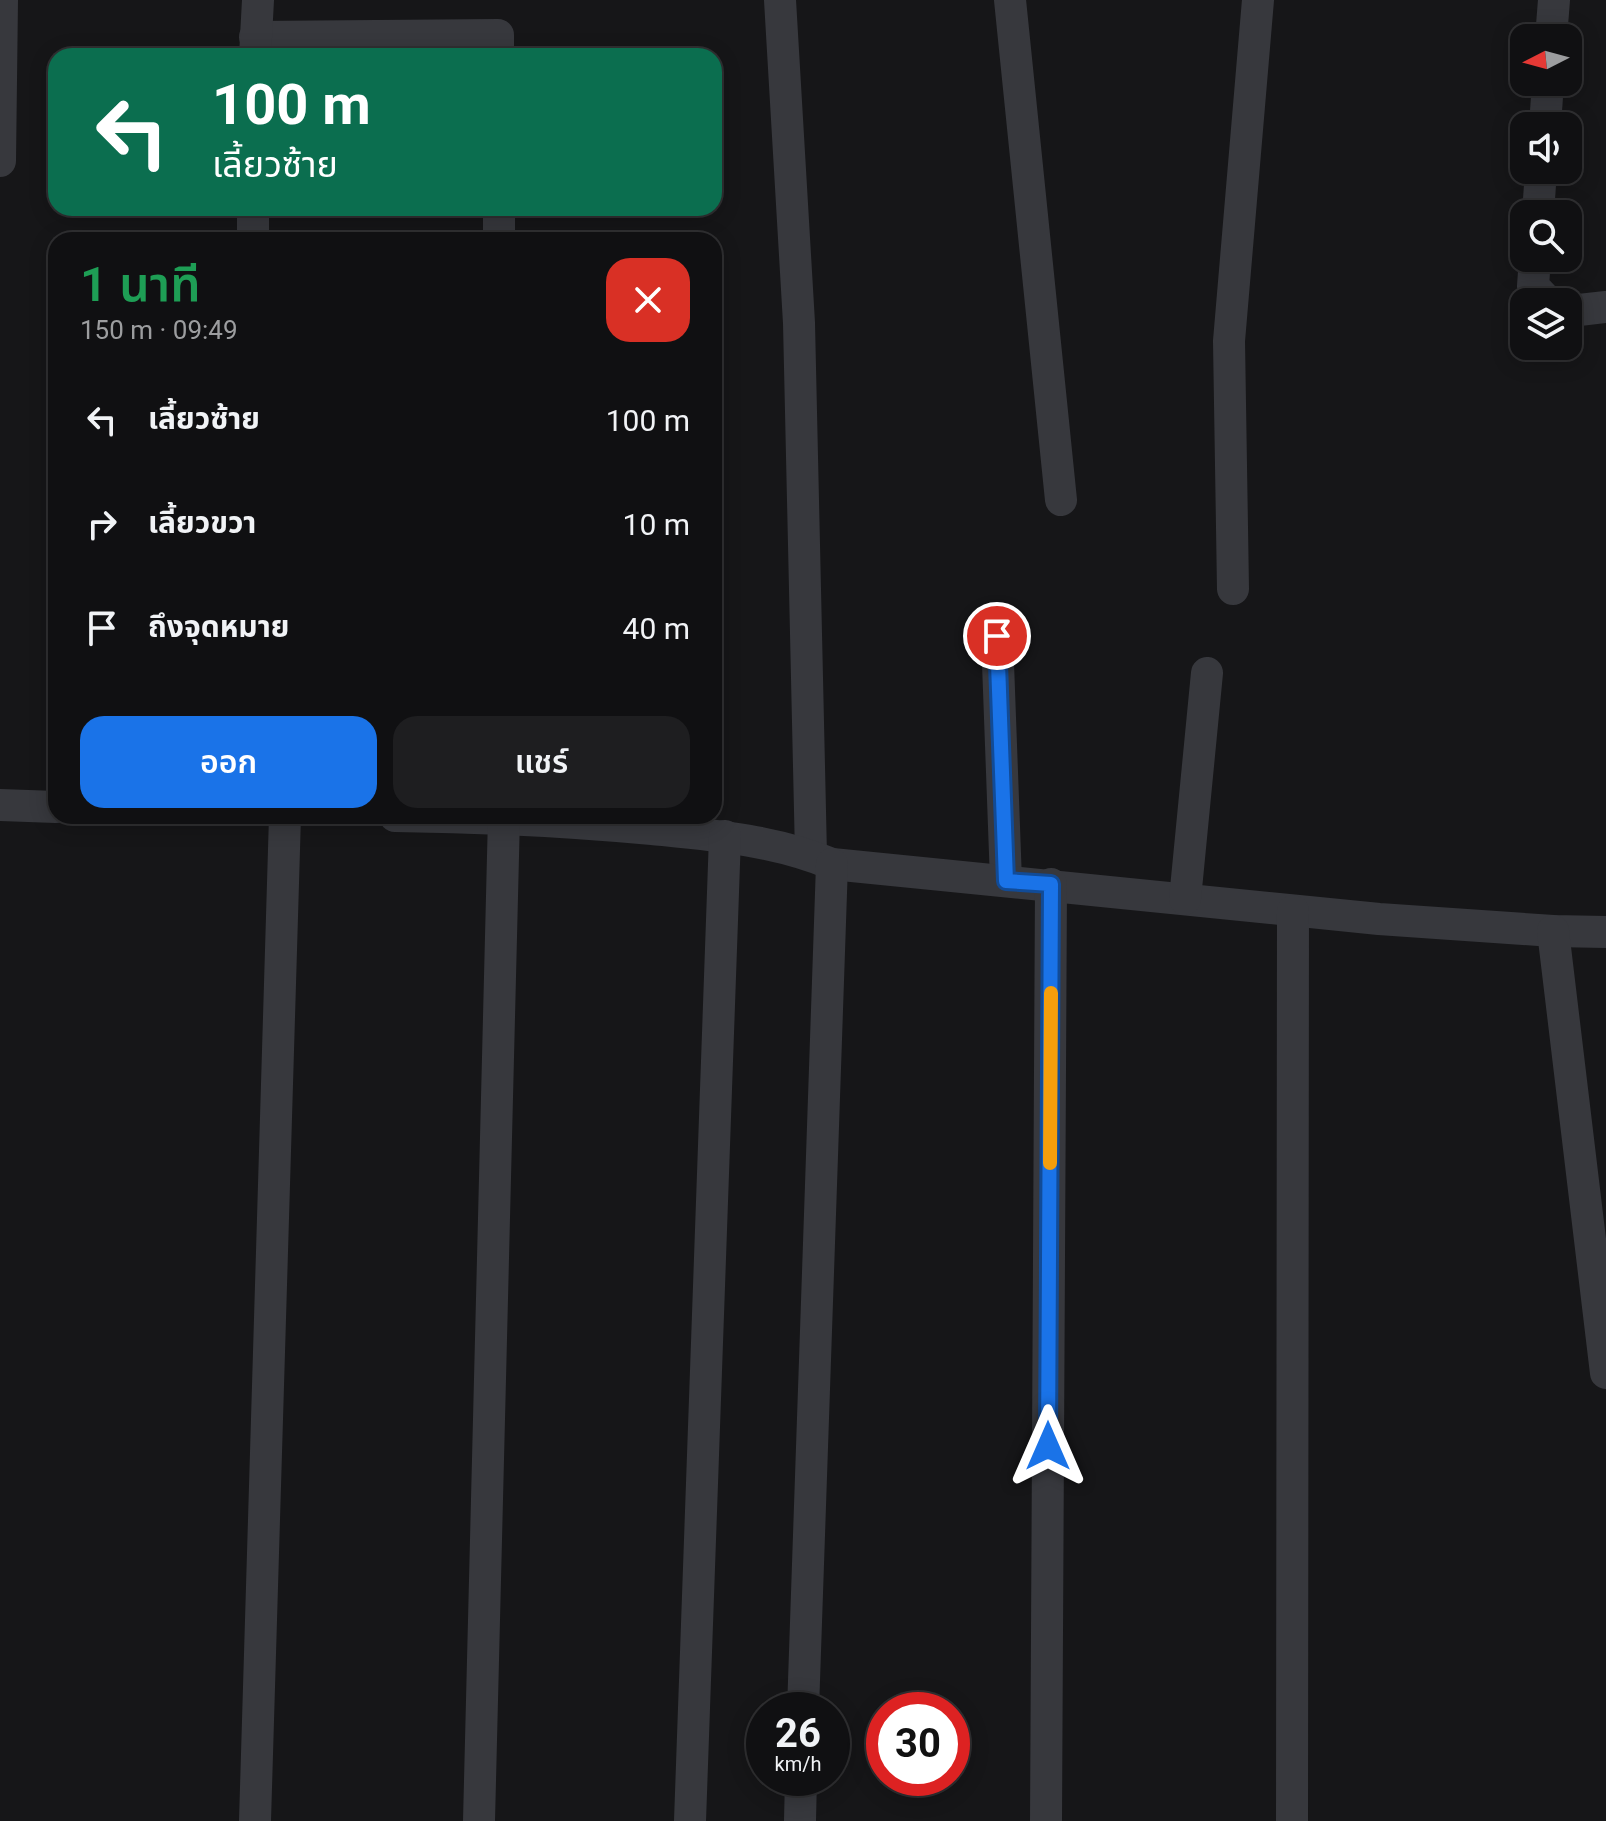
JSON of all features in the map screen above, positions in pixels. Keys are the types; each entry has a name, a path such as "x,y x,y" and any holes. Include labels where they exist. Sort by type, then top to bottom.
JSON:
{"street":[{"path":"0,161 2,0"},
{"path":"258,0 255,47 498,35 498,48"},
{"path":"780,0 799,323 821,859 803,1692"},
{"path":"1010,0 1061,500"},
{"path":"1233,589 1229,341 1258,0"},
{"path":"1552,24 1554,0"},
{"path":"1582,310 1606,307"},
{"path":"997,636 1006,881"},
{"path":"1185,899 1207,673"},
{"path":"0,805 48,807"},
{"path":"255,1821 285,824"},
{"path":"479,1821 504,824"},
{"path":"592,824 725,836 821,859 1006,881 1293,911 1553,931 1606,932"},
{"path":"690,1821 725,836"},
{"path":"1046,1821 1051,884"},
{"path":"1292,1821 1293,911"},
{"path":"1553,931 1606,1373"},
{"path":"800,1821 801,1796"}],"slow traffic":[{"path":"1050,1163 1051,993"}],"route":[{"path":"997,636 1006,881 1051,884 1048,1446"}]}
